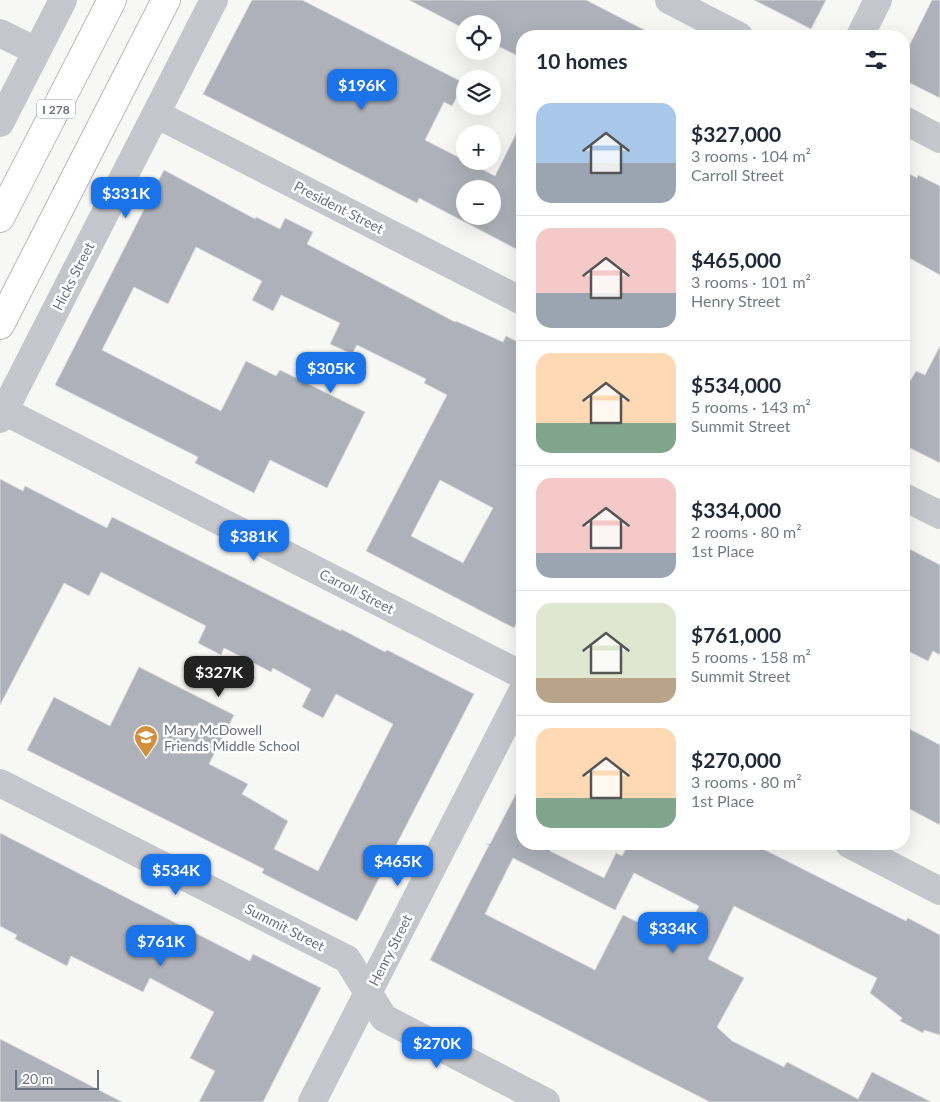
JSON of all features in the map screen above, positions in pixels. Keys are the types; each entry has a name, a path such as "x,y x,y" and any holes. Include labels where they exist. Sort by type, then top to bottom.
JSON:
{"highway":[{"name":"I 278","path":"0,218 112,0"},
{"path":"0,325 166,0"}],"street":[{"path":"0,123 62,0"},
{"name":"Hicks Street","path":"2,415 214,0"},
{"path":"669,0 727,30"},
{"path":"863,30 878,0"},
{"path":"0,33 36,52"},
{"name":"President Street","path":"156,114 516,298"},
{"path":"910,123 940,139"},
{"name":"Carroll Street","path":"2,415 516,672"},
{"path":"910,500 940,516"},
{"name":"Henry Street","path":"312,1102 516,704"},
{"name":"Summit Street","path":"0,783 347,959 384,1018 546,1102"},
{"path":"861,850 940,891"}],"building":[{"path":"252,0 302,0 456,79 456,98 452,106 444,102 425,140 456,156 456,170 483,170 495,176 498,170 501,170 501,164 516,134 516,249 470,225 501,225 501,180 456,180 456,217 419,198 417,203 203,94"},
{"path":"409,0 586,0 644,30 516,30 516,55 501,48 501,15 456,15 456,24"},
{"path":"754,0 826,0 811,29"},
{"path":"932,0 940,0 940,98 910,83 910,44"},
{"path":"164,170 255,219 256,217 280,229 285,218 313,232 307,244 455,322 503,342 506,336 516,341 516,624 514,628 366,551 447,395 424,383 426,379 357,345 352,354 330,344 340,323 281,295 273,311 252,300 262,281 196,247 168,304 134,287 102,350 221,411 246,361 276,376 280,370 365,412 327,488 270,460 254,493 195,463 198,457 55,385","holes":["440,480 493,508 463,563 411,536"]},
{"path":"910,174 917,178 918,175 940,186 940,275 910,258"},
{"path":"940,346 940,463 910,448 910,381 916,371 925,375"},
{"path":"0,479 23,491 25,486 107,528 112,517 341,631 341,629 385,652 387,650 474,694 357,921 262,873 264,869 27,750 54,697 110,726 139,667 234,715 209,764 248,784 242,794 288,821 274,849 318,871 393,724 336,694 323,718 302,707 311,689 273,668 271,672 224,648 221,655 198,643 206,626 101,572 89,596 64,583 0,705"},
{"path":"910,549 940,565 940,655 933,651 928,661 910,652"},
{"path":"910,729 940,745 940,825 910,809"},
{"path":"516,794 516,850 550,850 604,878 616,853 622,856 626,850 765,850 906,921 908,918 940,935 940,1035 924,1030 923,1033 900,1021 902,1018 870,993 877,978 734,906 708,959 744,978 717,1027 732,1041 784,1067 787,1062 858,1099 872,1072 931,1102 710,1102 430,960 489,845 486,844 490,844","holes":["513,858 615,910 634,873 699,906 680,943 623,915 595,970 485,914"]},
{"path":"0,833 250,961 253,954 321,988 263,1102 199,1102 215,1071 190,1058 214,1012 150,978 143,992 71,956 67,966 15,939 17,935 0,926"},
{"path":"0,1039 41,1060 122,1102 0,1102"}],"place":[{"name":"Mary McDowell Friends Middle School","path":"146,758"}]}
